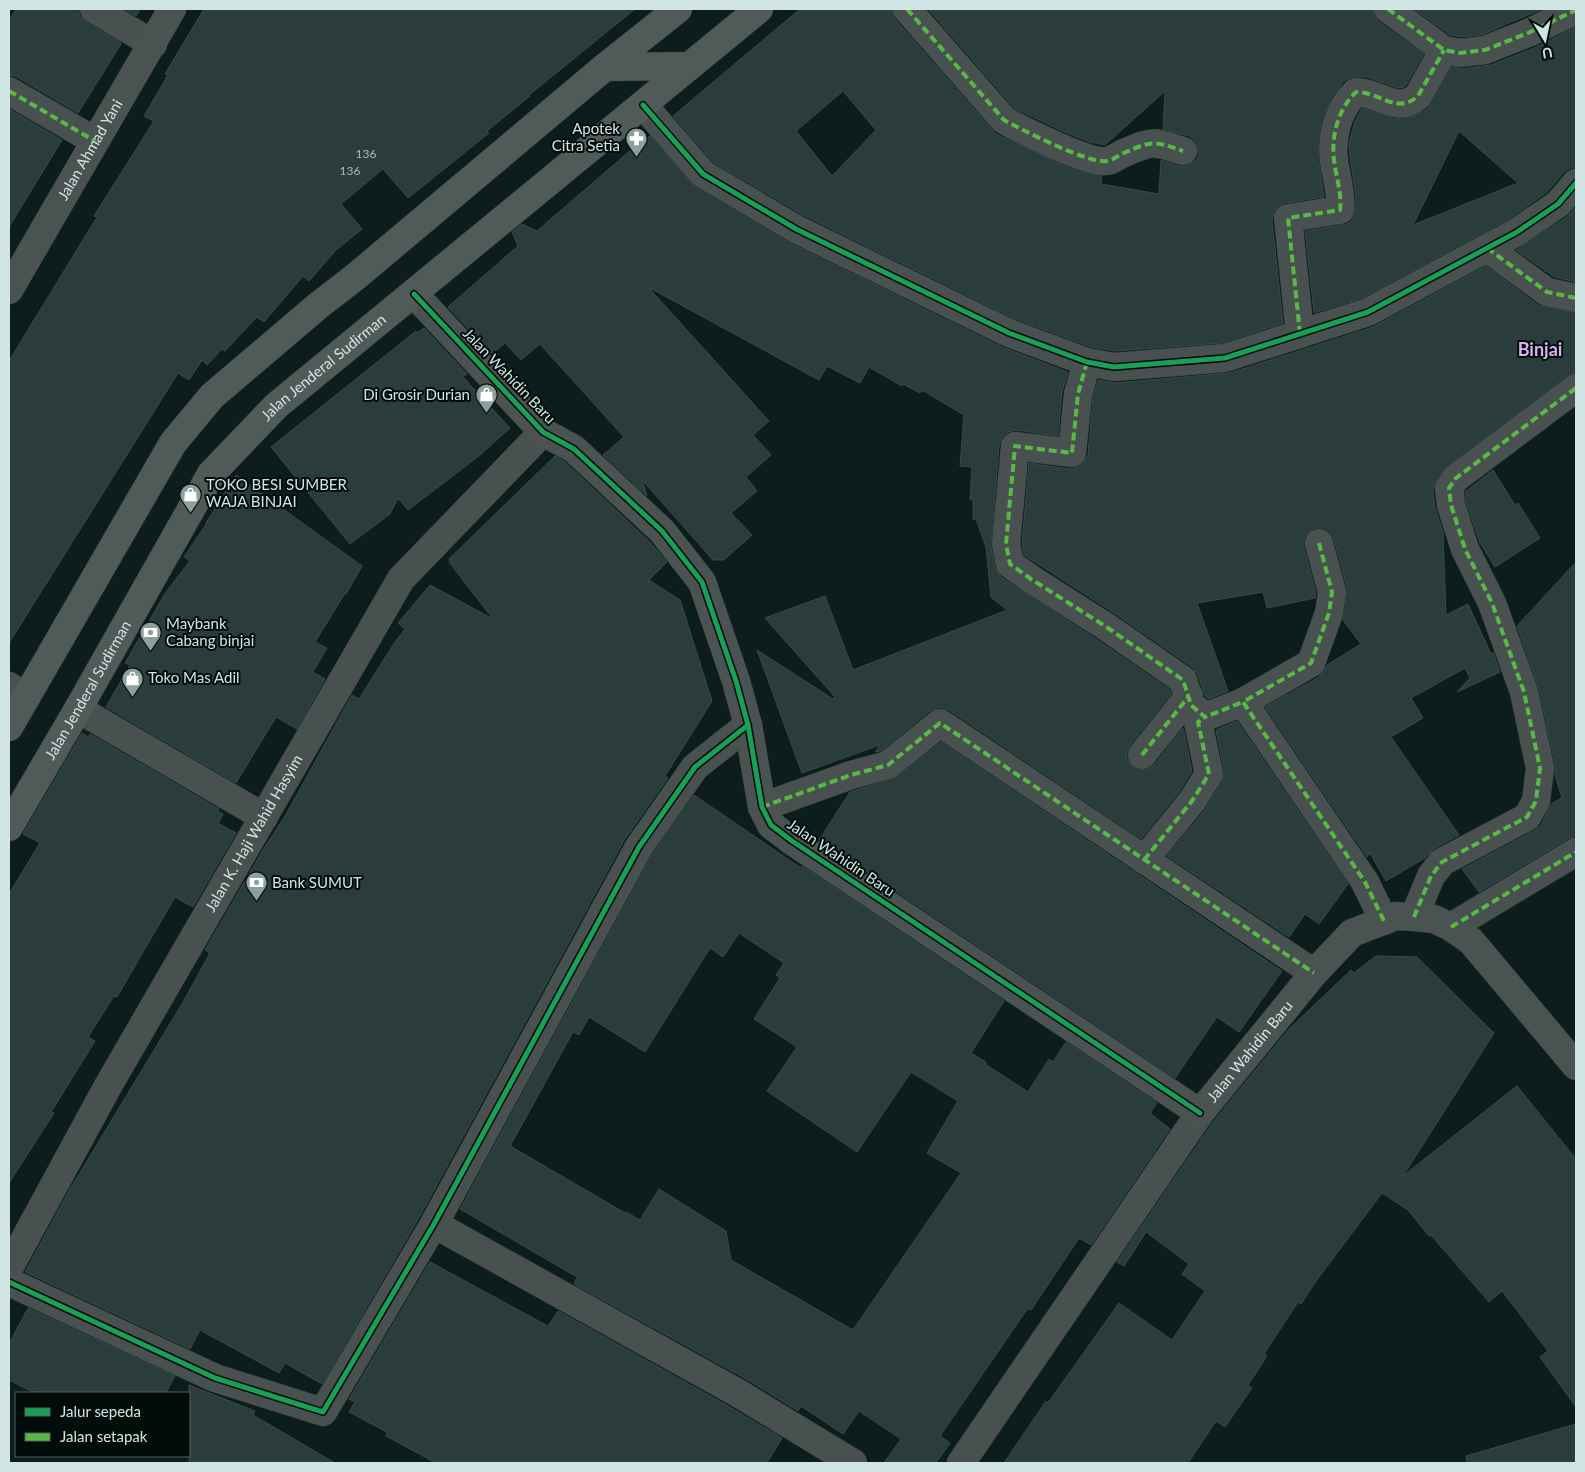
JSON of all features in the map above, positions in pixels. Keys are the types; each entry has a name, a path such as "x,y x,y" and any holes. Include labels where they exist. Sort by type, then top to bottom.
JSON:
{"main road":[{"path":"9,727 18,691 173,443 212,396 605,67 678,9"},
{"name":"Jalan Jenderal Sudirman","path":"9,827 211,474 276,406 760,9"},
{"path":"605,67 689,66"}],"street":[{"path":"94,9 152,44"},
{"name":"Jalan Ahmad Yani","path":"9,290 172,9"},
{"path":"908,9 1004,120 1025,132 1095,161 1107,161 1143,145 1158,143 1182,151"},
{"path":"1388,9 1444,50 1460,53 1485,50 1576,10"},
{"path":"1300,334 1288,218 1340,210 1341,199 1334,160 1333,142 1338,121 1348,100 1356,92 1366,92 1398,104 1406,104 1418,96 1444,50"},
{"path":"9,91 95,141"},
{"path":"643,105 702,174 796,229 1009,333 1088,362 1114,367 1225,358 1368,312 1517,232 1558,204 1576,183"},
{"path":"1487,248 1547,292 1576,298"},
{"name":"Jalan Wahidin Baru","path":"414,294 543,432 574,449 662,531 702,582 736,681 748,725 762,807 771,825 792,841 1200,1113 1314,973 1352,933 1396,916 1434,919 1451,927 1471,941 1576,1066"},
{"path":"1088,362 1078,394 1072,453 1015,446 1006,544 1010,564 1184,680 1191,705 1205,717"},
{"path":"1414,916 1430,876 1442,862 1527,817 1536,801 1540,768 1524,692 1492,603 1465,549 1451,505 1449,488 1456,478 1576,388"},
{"name":"Jalan K. Haji Wahid Hasyim","path":"9,1268 108,1086 401,578 543,432"},
{"path":"1144,860 1192,801 1209,774 1198,722 1205,717 1242,702 1311,662 1329,613 1332,592 1319,543"},
{"path":"1142,755 1188,696"},
{"path":"1242,702 1365,882 1384,921"},
{"path":"78,708 264,816"},
{"path":"762,807 851,775 888,765 940,723 1314,973"},
{"path":"9,1282 215,1378 323,1412 434,1224 639,847 696,767 748,725"},
{"path":"1451,927 1576,852"},
{"path":"961,1463 1200,1113"},
{"path":"434,1224 738,1393 854,1463"}],"building":[{"path":"16,9 78,9 80,16 86,22 120,42 121,44 78,113 17,77 9,75 9,21"},
{"path":"124,9 140,9 136,16"},
{"path":"204,9 635,9 529,95 487,131 489,133 408,198 383,169 341,204 362,229 335,251 309,281 303,276 264,322 257,317 225,351 222,349 207,365 202,360 189,380 178,373 9,643 9,361 97,217 94,216 154,121 144,116 168,75 165,74"},
{"path":"800,9 892,9 895,19 996,134 1065,166 1102,176 1101,184 1159,194 1161,160 1178,166 1186,166 1194,162 1198,157 1198,148 1195,141 1189,136 1163,129 1165,91 1105,145 1090,142 1014,108 928,9 1373,9 1374,16 1379,22 1424,54 1404,87 1398,88 1367,77 1351,77 1344,81 1331,99 1322,120 1318,141 1324,197 1285,203 1278,206 1272,220 1283,323 1222,343 1115,351 1091,347 1015,319 803,215 713,162 673,116","holes":["843,91 876,130 832,176 796,131"]},
{"path":"1414,9 1542,9 1481,35 1461,37 1450,35"},
{"path":"1576,27 1576,168 1570,168 1564,172 1547,192 1509,219 1362,298 1314,313 1305,231 1343,225 1349,223 1354,217 1356,197 1349,143 1355,121 1362,108 1395,119 1415,116 1427,109 1431,104 1452,67 1462,69 1491,65 1534,48","holes":["1459,131 1518,183 1413,225"]},
{"path":"9,109 62,140 9,227"},
{"path":"650,136 695,187 788,242 1002,347 1068,372 1062,392 1058,436 1016,430 1008,432 1002,437 999,445 991,547 995,567 1001,577 1170,690 1171,694 1130,745 1127,752 1127,760 1133,767 1140,770 1148,769 1154,765 1183,728 1192,771 1179,792 1141,839 949,710 940,707 930,711 881,751 875,752 880,745 802,773 757,650 833,699 835,697 765,618 825,596 853,670 1007,610 991,597 986,547 976,519 973,519 973,499 970,499 972,467 960,466 964,415 922,390 920,393 903,384 902,386 869,367 860,383 827,366 819,380 648,287 769,421 753,435 771,455 746,477 757,491 731,513 752,535 724,560 713,560 642,480 647,496 603,455 624,437 540,344 521,360 505,343 492,354 448,307 518,246 512,232 522,224 537,231 639,143"},
{"path":"1576,207 1576,282 1554,277 1516,250 1567,217"},
{"path":"1486,266 1538,305 1576,313 1576,373 1567,376 1447,466 1436,480 1433,490 1435,507 1443,532 1446,615 1468,604 1491,654 1493,652 1500,672 1457,692 1470,678 1465,668 1411,698 1423,718 1391,737 1459,835 1435,848 1425,858 1386,881 1370,853 1367,857 1265,707 1319,677 1327,665 1361,644 1343,620 1347,588 1334,539 1330,532 1324,528 1315,528 1308,532 1304,539 1304,547 1316,593 1315,598 1267,608 1263,592 1197,603 1228,691 1208,699 1205,696 1198,675 1192,667 1117,615 1024,555 1022,543 1029,463 1070,469 1084,463 1088,455 1093,397 1098,380 1115,383 1230,373 1373,327"},
{"path":"424,328 467,374 463,377 510,428 479,456 408,510 398,498 390,514 350,544 271,447 416,331 417,333"},
{"path":"555,456 565,462 650,542 667,562 649,580 680,600 712,701 665,776 668,778 625,839 420,1216 322,1384 285,1363 279,1373 200,1330 190,1349 25,1272 70,1189 182,1004 210,953 205,950 285,816 352,695 359,699 405,629 398,623 430,585 493,619 449,562 449,559"},
{"path":"1493,470 1515,505 1518,503 1540,538 1495,567 1480,543 1466,502 1465,492"},
{"path":"236,475 362,566 315,642 327,648 313,672 325,679 297,729 276,717 236,783 106,707 130,665 125,663 166,592 190,561 184,557"},
{"path":"1576,562 1576,836 1479,892 1462,869 1534,831 1541,825 1551,804 1562,798 1555,775 1555,765 1539,689 1517,626"},
{"path":"1237,721 1348,884 1319,924 1305,914 1289,937 1167,856 1204,811 1222,782 1224,771 1216,730"},
{"path":"82,733 88,737 90,734 219,809 218,811 223,814 218,823 236,833 193,907 175,897 117,997 114,996 88,1037 95,1041 51,1112 54,1113 9,1183 9,894 40,843 23,834"},
{"path":"941,742 1282,971 1239,1032 1217,1017 1175,1078 819,840 850,792 897,777"},
{"path":"694,795 801,868 802,866 1004,1001 971,1053 986,1062 985,1064 1028,1092 1049,1059 1053,1062 1066,1042 1157,1103 1150,1113 1170,1129 1091,1245 1079,1238 1031,1310 1028,1308 940,1436 950,1443 936,1463 884,1463 901,1439 859,1411 843,1434 801,1406 798,1411 746,1379 574,1284 577,1277 460,1209 652,855","holes":["739,933 784,963 776,975 780,978 754,1019 797,1047 767,1091 857,1152 911,1072 958,1101 927,1153 961,1173 853,1330 731,1260 726,1231 659,1189 640,1220 510,1146 573,1032 579,1035 589,1017 645,1052 710,948 723,957"]},
{"path":"1376,956 1417,957 1494,1033 1403,1176 1517,1086 1576,1159 1576,1407 1540,1357 1548,1351 1502,1291 1489,1302 1408,1210 1382,1193 1301,1304 1298,1302 1264,1354 1267,1356 1248,1385 1252,1388 1225,1427 1216,1421 1188,1463 1004,1463 1046,1401 1048,1403 1119,1303 1172,1340 1205,1291 1182,1274 1189,1264 1146,1232 1124,1266 1117,1262 1213,1122 1288,1030 1351,970 1354,973"},
{"path":"430,1262 548,1326 558,1311 782,1438 767,1463 436,1463 386,1436 387,1432 349,1412 355,1402 349,1399"},
{"path":"28,1308 175,1376 167,1392 33,1392 9,1380 9,1344"},
{"path":"189,1385 255,1411 253,1415 335,1463 189,1463"},
{"path":"1576,1424 1576,1463 1467,1463 1466,1456"}],"marked path":[{"path":"907,9 1004,120 1013,125 1071,152 1098,161 1107,161 1134,149 1154,143 1183,151"},
{"path":"1388,9 1444,50 1460,53 1485,50 1528,33 1576,10"},
{"path":"1300,334 1288,218 1340,210 1340,191 1333,151 1335,132 1340,115 1356,92 1373,95 1395,103 1410,101 1418,96 1444,50"},
{"path":"9,91 95,141"},
{"path":"1487,248 1547,292 1576,298"},
{"path":"1087,362 1078,394 1072,453 1015,446 1006,544 1010,564 1183,680 1191,705 1205,717 1243,702"},
{"path":"1414,917 1431,876 1442,862 1527,817 1536,801 1540,768 1524,692 1492,603 1465,549 1451,505 1449,488 1456,478 1576,388"},
{"path":"1319,543 1332,592 1329,613 1311,663 1243,702 1365,882 1384,921"},
{"path":"1142,755 1189,696"},
{"path":"1144,860 1192,801 1209,774 1198,722 1205,717"},
{"path":"762,807 851,775 888,765 940,723 1314,973"},
{"path":"1451,927 1576,852"}],"cycle path":[{"path":"643,105 703,174 796,229 1009,333 1087,362 1114,367 1225,358 1368,312 1517,232 1558,204 1576,183"},
{"path":"414,294 543,432 574,449 662,531 702,582 736,681 748,725 762,807 771,825 792,841 1200,1113"},
{"path":"9,1282 215,1378 323,1412 434,1224 639,847 695,767 748,725"}],"place":[{"name":"Apotek Citra Setia","path":"636,157"},
{"name":"Di Grosir Durian","path":"486,414"},
{"name":"TOKO BESI SUMBER WAJA BINJAI","path":"190,513"},
{"name":"Maybank Cabang binjai","path":"150,652"},
{"name":"Toko Mas Adil","path":"132,697"},
{"name":"Bank SUMUT","path":"256,902"}],"district":[{"name":"Binjai","path":"1540,350"}]}
